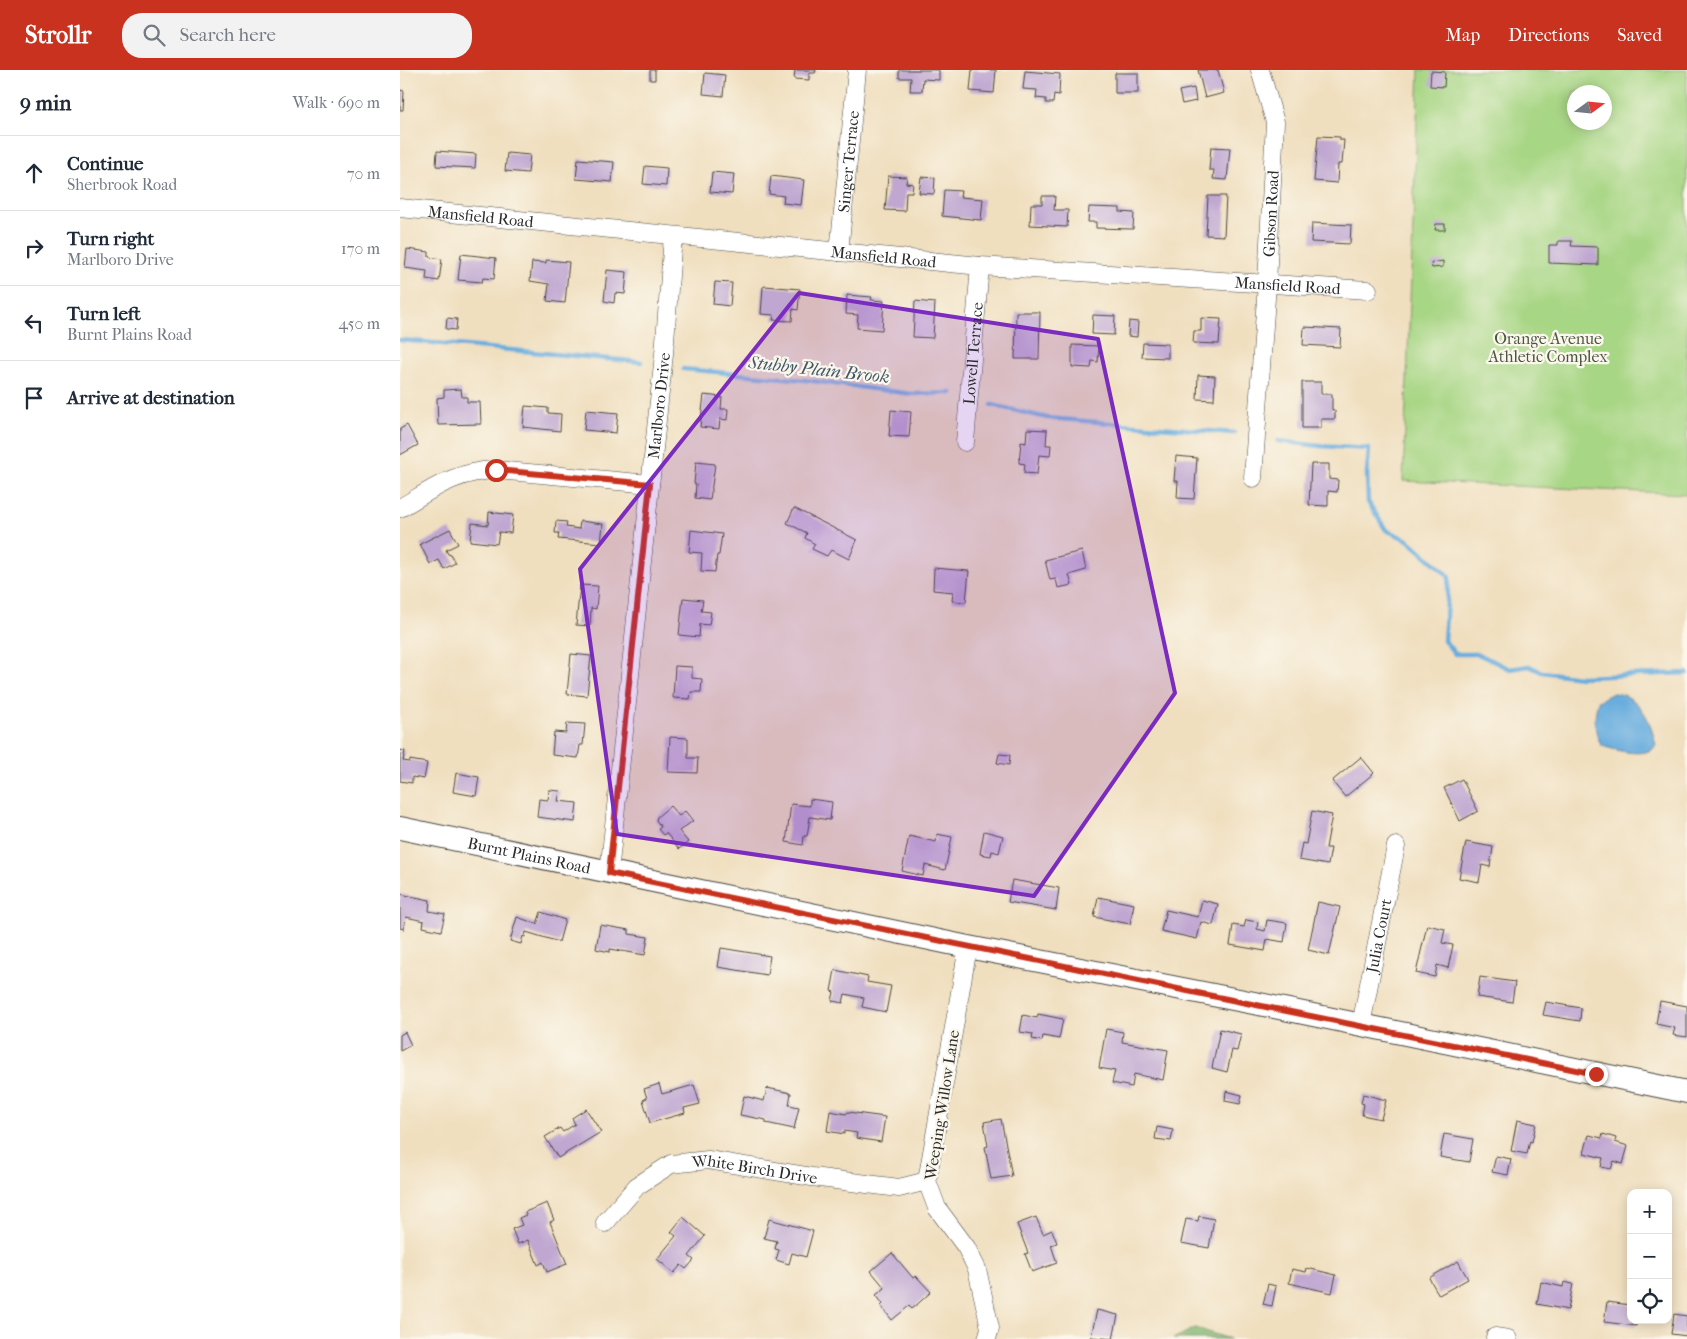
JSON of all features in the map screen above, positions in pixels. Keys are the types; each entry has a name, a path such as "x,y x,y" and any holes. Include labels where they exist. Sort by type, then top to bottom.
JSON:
{"main road":[{"name":"Burnt Plains Road","path":"400,828 968,947 1687,1092"}],"street":[{"name":"Singer Terrace","path":"839,252 857,70"},
{"name":"Gibson Road","path":"1253,478 1267,284 1275,122 1260,70"},
{"name":"Mansfield Road","path":"400,208 980,266 1368,290"},
{"name":"Marlboro Drive","path":"609,873 664,354 673,236"},
{"name":"Lowell Terrace","path":"964,442 980,266"},
{"path":"400,508 455,477 481,470 650,484"},
{"name":"Julia Court","path":"1361,1025 1396,846"},
{"name":"Weeping Willow Lane","path":"968,947 927,1181 937,1208 966,1247 977,1269 990,1328 987,1339"},
{"name":"White Birch Drive","path":"605,1223 637,1186 671,1164 708,1160 812,1177 899,1188 927,1181"}],"highlighted area":[{"path":"799,293 1098,339 1175,693 1034,896 617,834 580,569"}],"green space":[{"name":"Orange Avenue Athletic Complex","path":"1419,70 1687,70 1687,494 1403,481"},
{"path":"1195,1328 1230,1339 1173,1339"}],"water":[{"path":"1613,693 1631,699 1643,711 1648,719 1656,746 1651,750 1638,753 1614,750 1602,746 1596,729 1595,718 1598,701"}],"building":[{"path":"650,70 655,70 655,80 650,80"},
{"path":"795,70 816,70 815,73 809,73 809,80 794,79"},
{"path":"899,70 939,70 939,80 923,79 922,91 910,91 911,78 899,78"},
{"path":"972,70 996,70 994,93 970,91"},
{"path":"1198,70 1218,70 1224,93 1205,98"},
{"path":"1025,71 1060,74 1059,95 1054,94 1053,103 1046,103 1046,99 1036,98 1037,90 1023,89"},
{"path":"1431,71 1445,72 1444,87 1430,86"},
{"path":"705,73 725,75 723,96 703,94"},
{"path":"1115,73 1138,73 1138,93 1115,93"},
{"path":"1194,88 1196,101 1182,104 1179,91"},
{"path":"400,90 404,91 403,110 400,110"},
{"path":"1318,136 1340,137 1340,140 1344,140 1342,164 1338,164 1337,183 1314,181"},
{"path":"1211,147 1230,148 1227,180 1213,179 1214,170 1209,170"},
{"path":"437,151 476,154 475,168 436,166"},
{"path":"507,153 530,155 528,173 505,171"},
{"path":"578,159 614,162 612,182 576,179"},
{"path":"645,166 667,168 666,186 643,184"},
{"path":"712,172 734,174 732,194 710,192"},
{"path":"771,176 804,180 801,205 783,203 784,196 769,194"},
{"path":"888,176 907,177 906,183 913,184 912,192 906,192 905,211 885,210"},
{"path":"921,177 935,178 934,194 919,193"},
{"path":"944,190 961,191 960,197 983,199 981,220 942,216"},
{"path":"1042,196 1055,196 1054,210 1068,210 1067,227 1030,225 1031,204 1042,204"},
{"path":"1208,196 1226,196 1224,236 1206,235"},
{"path":"1089,207 1120,208 1120,212 1134,213 1133,229 1096,228 1096,222 1088,222"},
{"path":"1312,223 1351,225 1350,244 1311,242"},
{"path":"1436,224 1445,224 1445,230 1435,230"},
{"path":"1558,241 1572,241 1571,246 1598,247 1598,265 1549,263 1549,245 1558,245"},
{"path":"407,249 429,252 429,257 442,259 439,281 426,279 427,271 405,268"},
{"path":"461,254 496,258 494,279 483,278 482,282 458,280"},
{"path":"546,260 569,262 565,303 547,301 549,284 530,281 532,262 546,263"},
{"path":"1443,261 1443,267 1432,268 1431,263"},
{"path":"607,270 627,272 625,294 615,293 614,303 604,301"},
{"path":"715,282 732,283 730,306 713,304"},
{"path":"763,287 800,289 798,310 793,309 792,321 773,320 774,315 761,314"},
{"path":"847,295 872,297 871,300 884,301 882,330 857,328 858,315 846,314"},
{"path":"915,301 935,303 933,338 913,337"},
{"path":"1016,312 1040,312 1039,359 1015,359"},
{"path":"1093,315 1115,316 1114,335 1092,334"},
{"path":"447,318 457,319 456,330 446,329"},
{"path":"1201,318 1221,319 1219,344 1193,343 1194,331 1201,331"},
{"path":"1129,321 1138,322 1137,337 1128,336"},
{"path":"1304,327 1341,329 1340,347 1303,345"},
{"path":"1143,343 1168,344 1168,358 1142,357"},
{"path":"1072,345 1099,346 1098,362 1092,361 1091,368 1072,367"},
{"path":"1198,375 1215,376 1214,400 1197,399"},
{"path":"1302,382 1321,382 1321,394 1332,394 1332,410 1335,411 1335,419 1321,419 1321,428 1302,428"},
{"path":"461,389 462,397 467,397 467,402 480,402 481,424 438,425 437,398 444,397 444,390"},
{"path":"704,395 722,397 721,409 728,409 727,420 720,419 719,429 700,427"},
{"path":"525,406 548,408 548,413 561,414 560,431 523,427"},
{"path":"586,410 618,413 616,433 584,430"},
{"path":"891,410 911,412 909,437 889,436"},
{"path":"407,425 418,445 400,455 400,429"},
{"path":"1027,429 1047,430 1046,445 1051,445 1050,456 1039,455 1037,474 1024,473 1025,464 1019,463 1021,442 1026,443"},
{"path":"1176,456 1197,458 1194,499 1177,498 1178,481 1174,481"},
{"path":"696,462 715,464 710,500 695,498"},
{"path":"1311,464 1329,464 1329,479 1338,480 1337,492 1328,491 1328,506 1309,505"},
{"path":"794,508 857,540 849,559 831,550 827,556 812,549 815,544 805,538 807,533 787,523"},
{"path":"489,512 513,515 511,533 499,532 497,544 470,541 472,523 488,525"},
{"path":"556,521 567,522 566,527 579,529 580,521 603,524 601,543 558,539 559,533 555,533"},
{"path":"450,529 458,544 446,550 455,563 444,569 439,560 430,564 420,544"},
{"path":"691,530 722,534 715,572 701,571 702,553 689,552"},
{"path":"1082,551 1086,570 1069,575 1072,585 1058,588 1056,579 1050,580 1045,560"},
{"path":"934,568 969,571 966,602 952,601 953,592 933,590"},
{"path":"580,585 598,586 596,609 591,608 590,626 576,625"},
{"path":"683,598 703,600 701,611 711,612 709,625 700,624 699,637 679,635"},
{"path":"571,654 591,656 587,696 567,694"},
{"path":"675,666 692,667 692,678 702,679 701,692 691,692 690,699 673,698"},
{"path":"567,723 585,724 583,745 580,745 578,758 552,755 554,732 566,733"},
{"path":"670,737 688,738 688,758 698,758 697,773 668,772"},
{"path":"400,750 405,751 403,761 410,762 410,760 427,763 424,779 412,777 412,783 400,781"},
{"path":"999,754 1010,755 1009,765 997,763"},
{"path":"1361,757 1374,773 1345,797 1332,781"},
{"path":"456,773 479,777 476,796 453,792"},
{"path":"1462,779 1478,811 1460,821 1444,788"},
{"path":"549,790 560,791 558,801 577,803 575,822 537,817 539,799 548,800"},
{"path":"810,799 832,802 830,820 810,817 807,836 804,836 803,845 786,842 791,804 810,806"},
{"path":"670,806 679,816 685,811 693,821 679,831 688,842 679,849 666,833 663,835 658,829 661,827 656,820"},
{"path":"1312,811 1332,815 1326,848 1331,848 1328,865 1299,860 1302,843 1306,844"},
{"path":"984,831 1003,836 999,853 992,851 991,856 980,854"},
{"path":"937,834 952,837 945,870 925,865 923,876 902,871 909,836 936,842"},
{"path":"1466,842 1493,847 1490,867 1482,865 1479,882 1459,878"},
{"path":"1012,880 1059,888 1056,910 1008,902"},
{"path":"400,894 430,900 429,911 445,914 441,931 423,927 424,921 406,917 404,929 400,928"},
{"path":"1098,897 1134,904 1130,924 1094,917"},
{"path":"1202,900 1218,904 1213,925 1201,922 1197,939 1161,931 1166,910 1198,917"},
{"path":"1318,902 1340,907 1329,955 1308,950"},
{"path":"541,912 565,920 559,942 526,932 521,944 510,941 517,917 537,924"},
{"path":"1246,920 1258,922 1257,929 1265,931 1267,920 1287,923 1284,942 1267,939 1265,951 1230,945 1233,925 1244,927"},
{"path":"600,925 629,930 629,934 648,937 645,955 610,949 610,952 596,949"},
{"path":"1427,925 1445,929 1442,943 1453,945 1448,968 1437,965 1435,977 1416,973"},
{"path":"721,948 770,956 767,975 718,967"},
{"path":"835,970 868,977 867,982 891,986 886,1012 862,1007 864,998 845,994 843,1003 832,1001 834,992 831,991"},
{"path":"1480,977 1515,982 1512,1002 1477,997"},
{"path":"1660,1001 1687,1006 1687,1037 1673,1035 1675,1028 1656,1024"},
{"path":"1546,1002 1581,1008 1580,1021 1543,1015"},
{"path":"1038,1014 1063,1019 1059,1039 1043,1036 1042,1041 1032,1039 1033,1034 1020,1032 1023,1015 1037,1018"},
{"path":"1106,1029 1123,1032 1122,1042 1168,1050 1163,1080 1134,1074 1132,1087 1112,1083 1115,1071 1099,1068"},
{"path":"1220,1029 1241,1034 1237,1051 1232,1050 1227,1072 1212,1068"},
{"path":"405,1032 411,1045 400,1051 400,1035"},
{"path":"659,1084 662,1094 694,1085 700,1104 684,1108 685,1113 650,1123 643,1100 647,1098 644,1089"},
{"path":"767,1088 791,1093 789,1105 799,1107 794,1129 766,1123 766,1120 740,1115 744,1096 764,1101"},
{"path":"1226,1091 1242,1095 1240,1104 1225,1101"},
{"path":"1363,1094 1386,1100 1381,1119 1362,1115 1364,1104 1361,1103"},
{"path":"586,1109 601,1132 558,1158 545,1137 560,1128 563,1132 575,1124 572,1118"},
{"path":"830,1111 885,1117 881,1142 856,1138 857,1133 844,1131 844,1134 827,1131"},
{"path":"1001,1119 1012,1176 991,1179 985,1147 988,1146 984,1122"},
{"path":"1517,1120 1536,1124 1527,1154 1511,1151"},
{"path":"1157,1127 1173,1130 1171,1141 1155,1139"},
{"path":"1444,1134 1473,1139 1469,1162 1440,1157"},
{"path":"1603,1134 1616,1138 1615,1142 1628,1146 1623,1164 1614,1161 1611,1169 1601,1167 1603,1158 1584,1153 1589,1135 1602,1138"},
{"path":"1496,1156 1511,1159 1508,1175 1492,1172"},
{"path":"547,1203 554,1220 550,1222 567,1264 547,1272 543,1262 538,1265 528,1240 518,1244 512,1229 522,1225 519,1218 526,1215 525,1212"},
{"path":"1199,1216 1214,1219 1209,1248 1181,1243 1186,1219 1198,1221"},
{"path":"683,1217 705,1236 689,1256 694,1260 686,1269 681,1265 674,1273 657,1259 676,1236 671,1232"},
{"path":"1036,1217 1043,1234 1052,1230 1057,1243 1051,1245 1057,1263 1032,1272 1025,1254 1028,1253 1017,1224"},
{"path":"769,1219 813,1231 806,1257 792,1253 789,1264 776,1260 779,1250 775,1249 777,1241 764,1238"},
{"path":"892,1253 913,1278 916,1276 931,1292 912,1309 909,1306 892,1320 881,1306 883,1304 876,1295 885,1288 871,1271"},
{"path":"1458,1261 1468,1279 1439,1295 1429,1278"},
{"path":"1307,1268 1336,1275 1332,1293 1289,1283 1292,1269 1306,1272"},
{"path":"1541,1282 1563,1287 1564,1282 1573,1284 1568,1310 1537,1304"},
{"path":"1268,1284 1276,1286 1272,1306 1263,1304"},
{"path":"1607,1302 1627,1304 1627,1324 1636,1324 1636,1326 1604,1322"},
{"path":"1097,1310 1118,1315 1113,1339 1091,1337"},
{"path":"1674,1314 1687,1316 1687,1336 1671,1334"}],"waterway":[{"name":"Stubby Plain Brook","path":"400,340 641,362"},
{"name":"Stubby Plain Brook","path":"683,369 805,380 912,394 952,393"},
{"name":"Stubby Plain Brook","path":"992,405 1047,418 1234,433"},
{"name":"Stubby Plain Brook","path":"1278,441 1369,449 1367,474 1368,502 1386,530 1408,540 1449,576 1444,640 1455,654 1478,654 1510,669 1529,666 1542,672 1580,677 1687,673"}],"route":[{"path":"496,470 650,484 609,873 1596,1074"}]}
